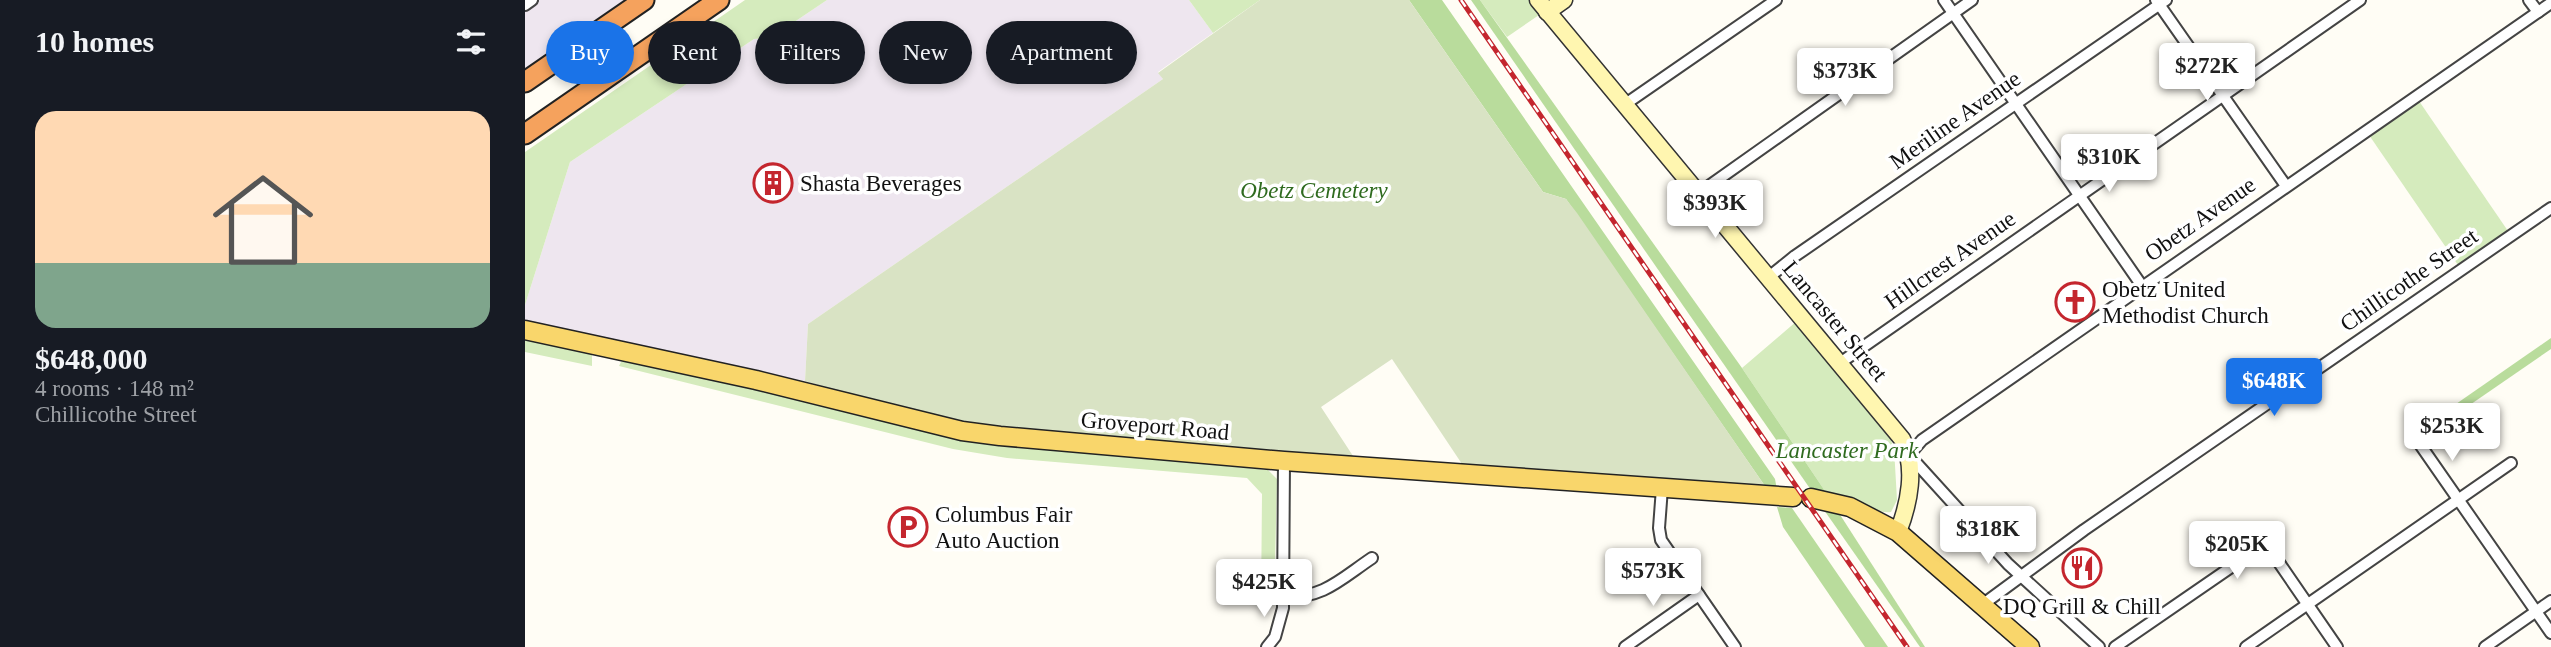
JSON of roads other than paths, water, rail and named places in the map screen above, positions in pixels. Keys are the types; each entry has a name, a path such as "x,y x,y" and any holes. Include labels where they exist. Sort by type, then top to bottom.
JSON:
{"highway":[{"path":"525,82 644,0"},
{"path":"525,134 719,0"}],"main road":[{"name":"Groveport Road","path":"525,330 756,380 962,430 1083,444 1285,461 1802,498 1850,507 1898,532 2030,647"}],"street":[{"path":"525,5 532,0"},
{"path":"1543,6 1564,0"},
{"path":"1625,105 1776,0"},
{"path":"1944,0 2142,286"},
{"path":"1699,193 1972,0"},
{"name":"Hillcrest Avenue","path":"1840,363 2360,0"},
{"path":"2529,0 2537,12"},
{"path":"2160,2 2222,97 2286,186"},
{"name":"Meriline Avenue","path":"1769,277 2160,2"},
{"name":"Obetz Avenue","path":"1909,455 1922,440 2551,3"},
{"name":"Lancaster Street","path":"1543,6 1902,439 1909,455 2021,576 2099,647"},
{"name":"Chillicothe Street","path":"1982,605 2141,490 2551,208"},
{"path":"2419,443 2551,633"},
{"path":"1898,532 1908,500 1909,455"},
{"path":"1267,647 1275,637 1280,622 1283,598 1285,461"},
{"path":"2246,647 2511,463"},
{"path":"1662,488 1659,528 1661,540 1735,647"},
{"path":"2115,647 2256,550 2271,551 2337,647"},
{"path":"1283,598 1303,598 1318,594 1372,558"},
{"path":"1625,647 1699,595"},
{"path":"2485,647 2551,601"}],"railway":[{"path":"1461,0 1907,647"}],"place":[{"name":"Shasta Beverages","path":"773,183"},
{"name":"Obetz United Methodist Church","path":"2075,302"},
{"name":"Columbus Fair Auto Auction","path":"908,527"},
{"name":"DQ Grill & Chill","path":"2082,568"}],"park label":[{"name":"Obetz Cemetery","path":"1314,190"},
{"name":"Lancaster Park","path":"1847,450"}]}
